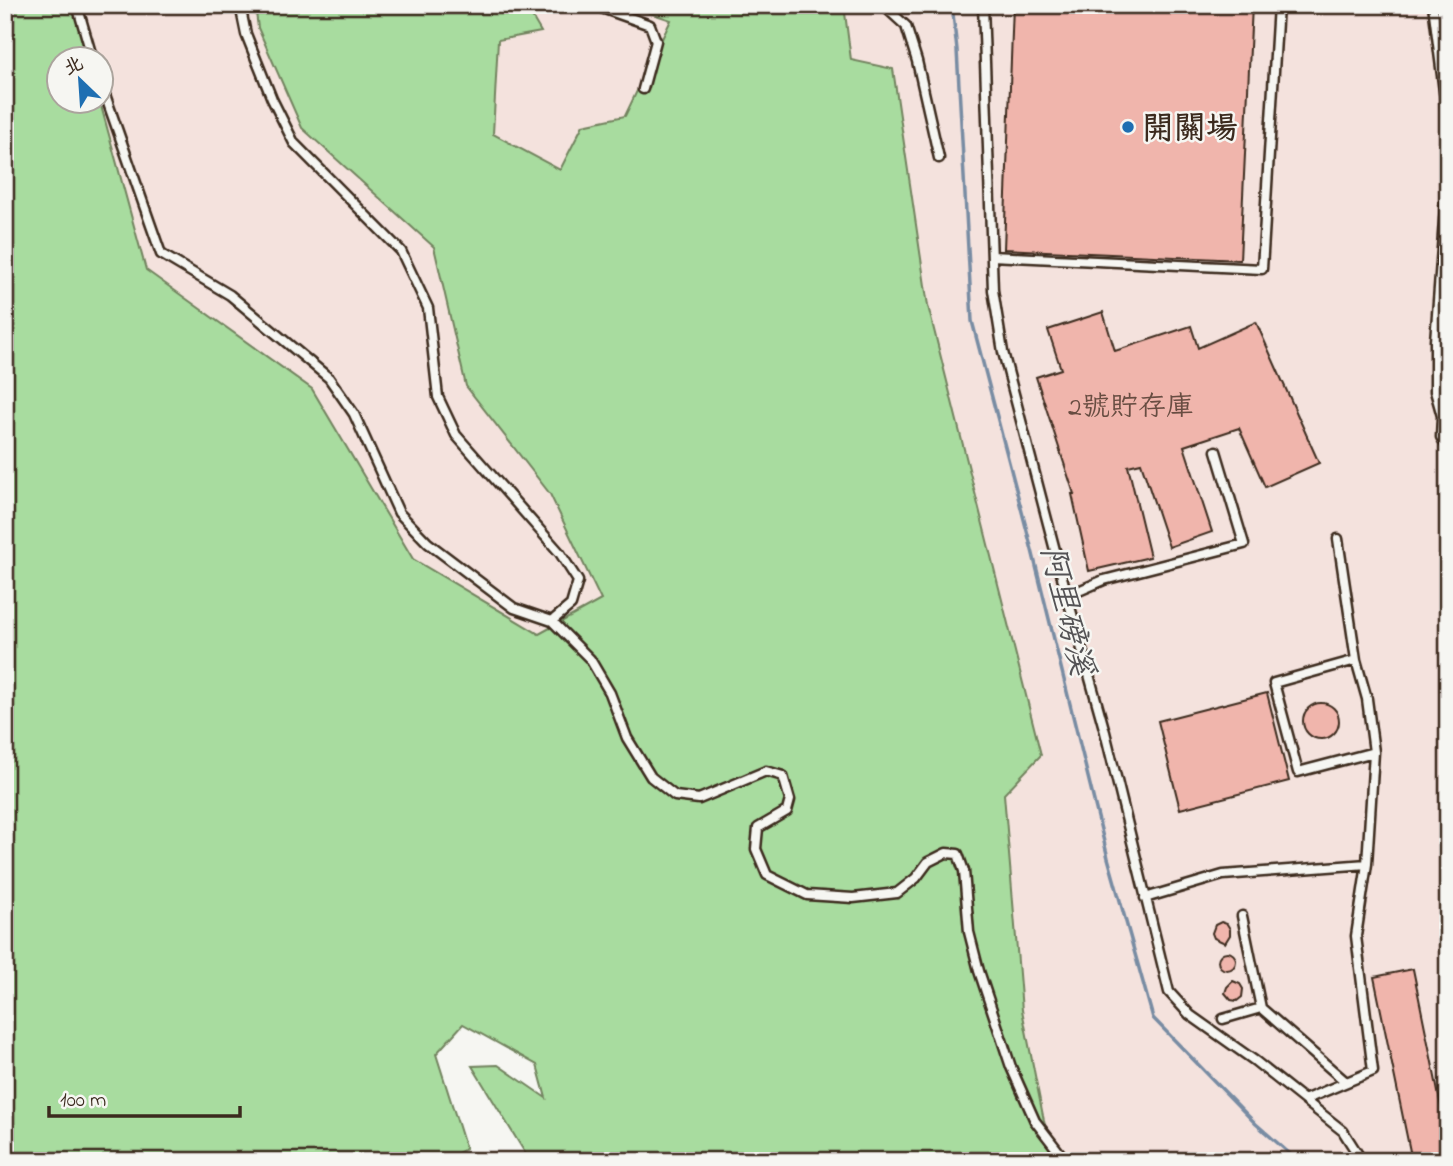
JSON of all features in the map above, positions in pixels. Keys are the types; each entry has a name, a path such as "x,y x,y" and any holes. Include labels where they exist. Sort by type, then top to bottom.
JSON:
{"lane":[{"path":"77,5 89,46"},
{"path":"240,5 246,34 272,99 294,143 401,251 428,308 438,397 456,435 560,553 578,581 570,605 552,621"},
{"path":"586,5 650,25 656,41 643,89"},
{"path":"883,5 906,26 917,61 939,158"},
{"path":"984,5 993,290 1003,352 1105,732 1169,992 1190,1016 1255,1061 1343,1131 1362,1161"},
{"path":"992,256 1262,269 1278,5"},
{"path":"1433,5 1448,123"},
{"path":"113,116 161,254 230,295 329,378 354,414 399,513 428,543 514,608 552,621 590,659 610,693 627,738 651,777 675,796 699,799 766,771 783,776 790,800 787,811 758,828 756,849 767,875 807,895 853,898 897,893 916,878 928,862 946,853 958,854 964,871 969,932 1007,1055 1035,1121 1066,1161"},
{"path":"1448,167 1435,341 1435,391 1445,418 1441,438 1448,448"},
{"path":"1067,596 1104,580 1244,544 1216,451"},
{"path":"1304,1100 1373,1071 1356,936 1367,864 1374,752 1367,699 1356,660 1338,539"},
{"path":"1356,660 1274,682 1298,772 1374,752"},
{"path":"1145,898 1223,875 1367,864"},
{"path":"1241,916 1261,1008 1346,1082"},
{"path":"1223,1019 1261,1008"}],"shaded area":[{"path":"5,5 1448,5 1448,1161 978,1161 289,725 49,116 116,116 116,46 46,46 46,109"}],"green space":[{"path":"5,5 73,5 84,46 46,46 46,116 104,116 146,270 312,389 413,559 539,634 601,600 550,494 466,386 434,247 302,128 258,28 255,5 525,5 541,32 498,40 493,134 560,170 583,125 625,116 671,20 626,5 844,5 851,60 893,69 928,306 1041,755 1004,794 1022,1010 1052,1161 530,1161 472,1066 498,1065 546,1098 537,1065 463,1024 436,1054 466,1149 456,1154 451,1161 5,1161"}],"building":[{"name":"開關場","path":"1013,5 1252,5 1240,260 1004,249"},
{"path":"1103,312 1115,351 1191,326 1198,348 1256,322 1319,463 1265,487 1239,428 1184,446 1212,532 1169,547 1141,463 1128,466 1150,557 1089,571 1074,494 1036,377 1061,369 1048,330"},
{"path":"1267,693 1289,781 1180,809 1158,721"},
{"path":"1321,703 1334,708 1339,721 1334,734 1321,739 1308,734 1303,721 1308,708"},
{"path":"1221,922 1227,924 1230,929 1225,943 1214,938 1212,933 1215,925"},
{"path":"1227,952 1233,955 1236,961 1233,967 1227,970 1221,967 1218,961 1221,955"},
{"path":"1413,969 1448,1141 1448,1161 1412,1161 1374,977"},
{"path":"1233,981 1243,989 1242,997 1237,1001 1231,1000 1225,993"}],"waterway":[{"name":"阿里磅溪","path":"952,5 957,50 972,321 1108,858 1153,1018 1256,1124 1298,1161"}],"place":[{"name":"開關場","path":"1128,127"}]}
